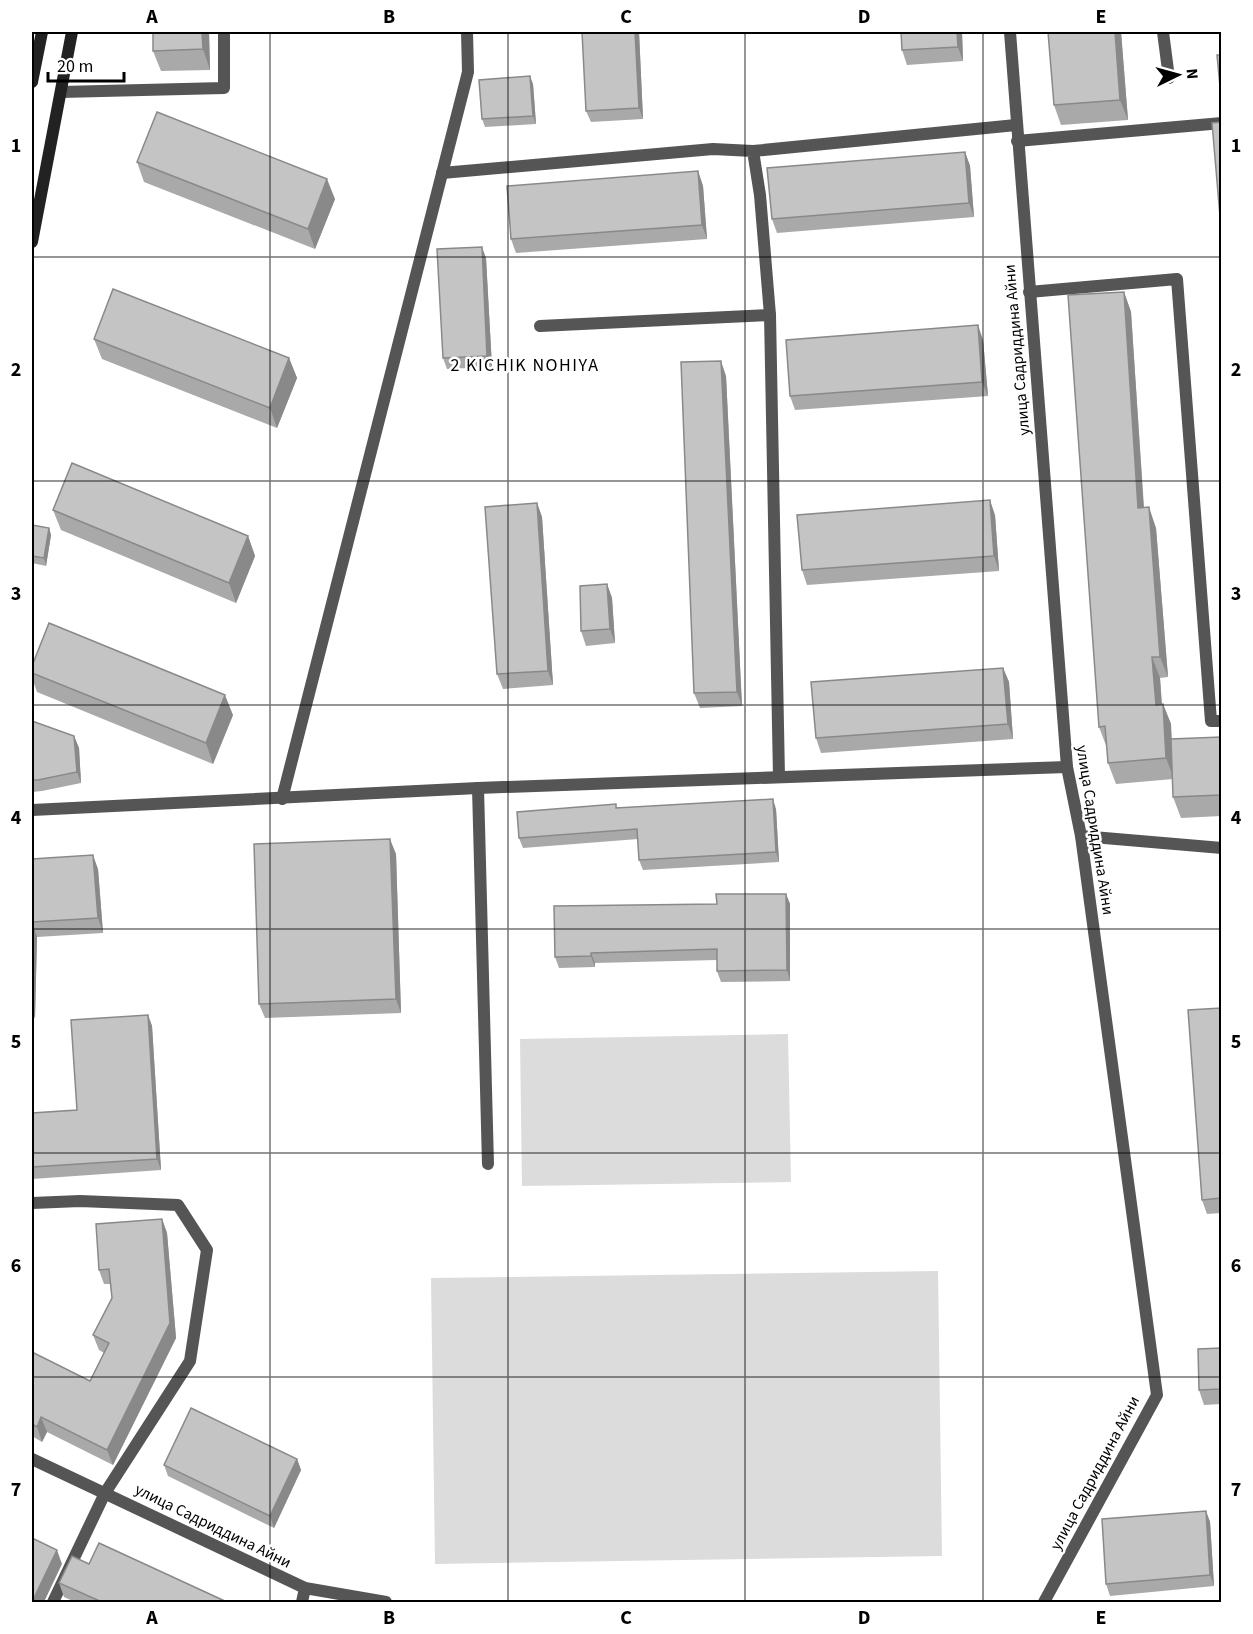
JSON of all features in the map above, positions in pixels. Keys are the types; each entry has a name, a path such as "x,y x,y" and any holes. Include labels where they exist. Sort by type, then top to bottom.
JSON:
{"main road":[{"path":"32,82 42,32"},
{"path":"32,242 72,32"}],"street":[{"path":"61,92 224,88 224,32"},
{"path":"282,799 468,72 466,32"},
{"name":"улица Садриддина Айни","path":"1010,32 1067,767 1081,836 1157,1395 1044,1602"},
{"path":"1163,32 1169,78"},
{"path":"1017,141 1221,123"},
{"path":"442,172 713,149 753,151 1016,125"},
{"path":"753,151 760,195 770,315 779,777"},
{"path":"1029,292 1178,279 1211,721 1221,721"},
{"path":"540,326 770,315"},
{"path":"32,810 478,788 1067,767"},
{"path":"478,788 488,1164"},
{"path":"1081,836 1221,848"},
{"path":"32,1203 80,1201 178,1205 207,1250 190,1362 105,1493 53,1602"},
{"name":"улица Садриддина Айни","path":"32,1459 305,1588 386,1602"},
{"path":"302,1602 305,1588"}],"shaded area":[{"path":"788,1034 791,1182 522,1186 520,1039"},
{"path":"938,1271 942,1556 435,1564 431,1278"}],"building":[{"path":"153,32 202,32 203,49 153,51"},
{"path":"582,32 635,32 639,108 586,111"},
{"path":"901,32 957,32 958,47 902,50"},
{"path":"1048,32 1115,32 1120,100 1054,105"},
{"path":"1217,55 1221,55 1221,97"},
{"path":"530,76 533,116 482,119 479,80"},
{"path":"157,112 327,179 308,229 137,162"},
{"path":"1221,122 1221,228 1212,123"},
{"path":"965,152 969,203 772,219 767,168"},
{"path":"698,171 702,225 511,239 507,186"},
{"path":"482,247 487,356 443,358 437,249"},
{"path":"113,289 289,358 270,408 94,339"},
{"path":"1124,292 1138,508 1149,507 1160,657 1152,657 1156,705 1163,704 1166,758 1108,763 1105,726 1099,727 1068,295"},
{"path":"978,325 982,382 790,396 786,340"},
{"path":"721,361 737,692 694,693 681,362"},
{"path":"72,463 248,536 229,583 53,510"},
{"path":"990,500 994,556 802,570 797,515"},
{"path":"537,503 548,671 497,674 485,507"},
{"path":"32,525 49,528 44,558 32,556"},
{"path":"607,584 610,629 581,631 580,586"},
{"path":"49,623 225,695 206,743 32,673 32,666"},
{"path":"1003,668 1008,724 816,738 811,682"},
{"path":"32,721 74,736 77,772 32,780"},
{"path":"1221,737 1221,795 1173,797 1171,739"},
{"path":"773,799 776,852 639,860 637,829 519,838 517,812 616,804 616,808"},
{"path":"390,839 396,999 259,1004 254,844"},
{"path":"93,855 98,918 32,922 32,859"},
{"path":"716,894 786,894 787,970 717,971 717,949 591,953 591,956 555,957 554,906 717,904"},
{"path":"1221,1008 1221,1198 1202,1200 1188,1010"},
{"path":"148,1015 157,1159 32,1167 32,1113 77,1110 71,1020"},
{"path":"162,1219 170,1323 107,1450 41,1417 37,1427 32,1424 32,1352 90,1381 109,1343 93,1335 112,1298 109,1269 99,1270 96,1224"},
{"path":"1221,1348 1221,1389 1199,1390 1198,1349"},
{"path":"191,1408 297,1459 270,1516 164,1465"},
{"path":"1206,1511 1210,1575 1106,1584 1102,1519"},
{"path":"32,1538 57,1550 32,1602"},
{"path":"99,1543 227,1602 102,1602 59,1583 72,1556 89,1564"}],"district":[{"name":"2 KICHIK NOHIYA","path":"525,365"}]}
